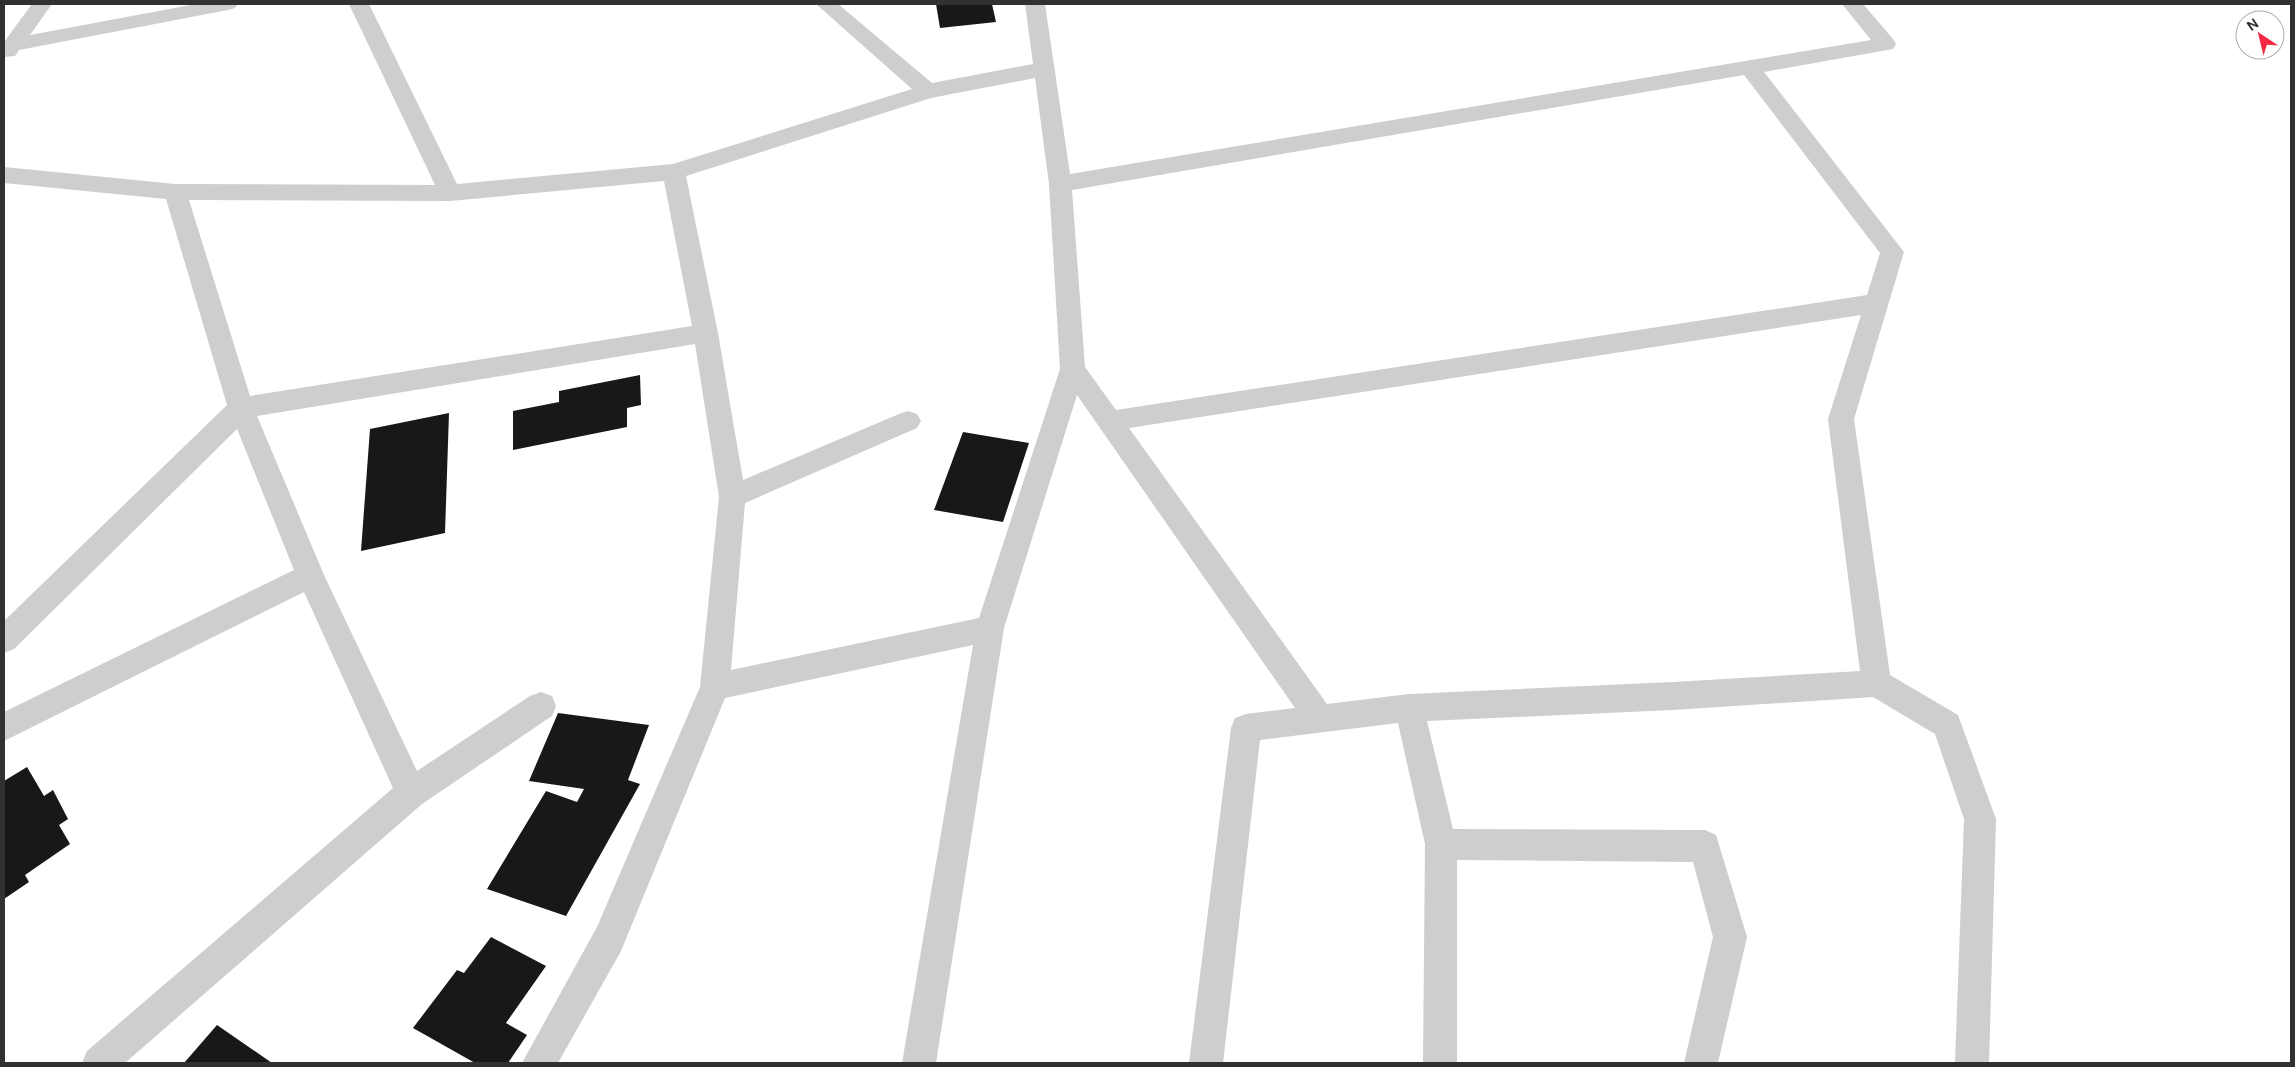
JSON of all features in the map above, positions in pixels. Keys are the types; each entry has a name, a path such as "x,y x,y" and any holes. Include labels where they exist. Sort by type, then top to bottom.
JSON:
{"street":[{"path":"8,51 42,4"},
{"path":"8,51 228,4"},
{"path":"359,4 450,192"},
{"path":"826,4 928,91"},
{"path":"919,1063 990,628 1072,370 1060,184 1035,4"},
{"path":"1060,184 1886,44 1852,4"},
{"path":"1748,66 1892,252 1841,419 1876,683"},
{"path":"4,176 175,192 450,192 674,172 928,91 1044,69"},
{"path":"539,1063 609,939 715,687 732,497 706,333 674,172"},
{"path":"175,192 242,408 310,575 412,793"},
{"path":"1110,421 1877,302"},
{"path":"4,640 242,408 706,333"},
{"path":"1072,370 1320,719"},
{"path":"732,497 908,421"},
{"path":"4,727 310,575"},
{"path":"715,687 990,628"},
{"path":"1206,1063 1246,728 1409,708 1673,696 1876,683 1947,725 1980,819 1972,1063"},
{"path":"100,1063 412,793 541,706"},
{"path":"1409,708 1441,844 1440,1063"},
{"path":"1441,844 1705,846 1730,937 1701,1063"}],"building":[{"path":"936,4 992,4 996,22 940,28"},
{"path":"640,375 641,405 627,408 627,427 513,450 513,411 559,402 559,391"},
{"path":"449,413 445,533 361,551 370,429"},
{"path":"963,432 1029,443 1003,522 934,510"},
{"path":"558,713 649,725 628,780 640,784 566,916 487,889 546,791 577,802 584,789 529,781"},
{"path":"27,767 44,796 53,790 68,819 59,825 70,844 25,875 29,882 4,899 4,781"},
{"path":"491,937 546,966 506,1023 527,1035 508,1063 475,1063 413,1028 457,970 464,973"},
{"path":"217,1025 272,1063 184,1063"}]}
